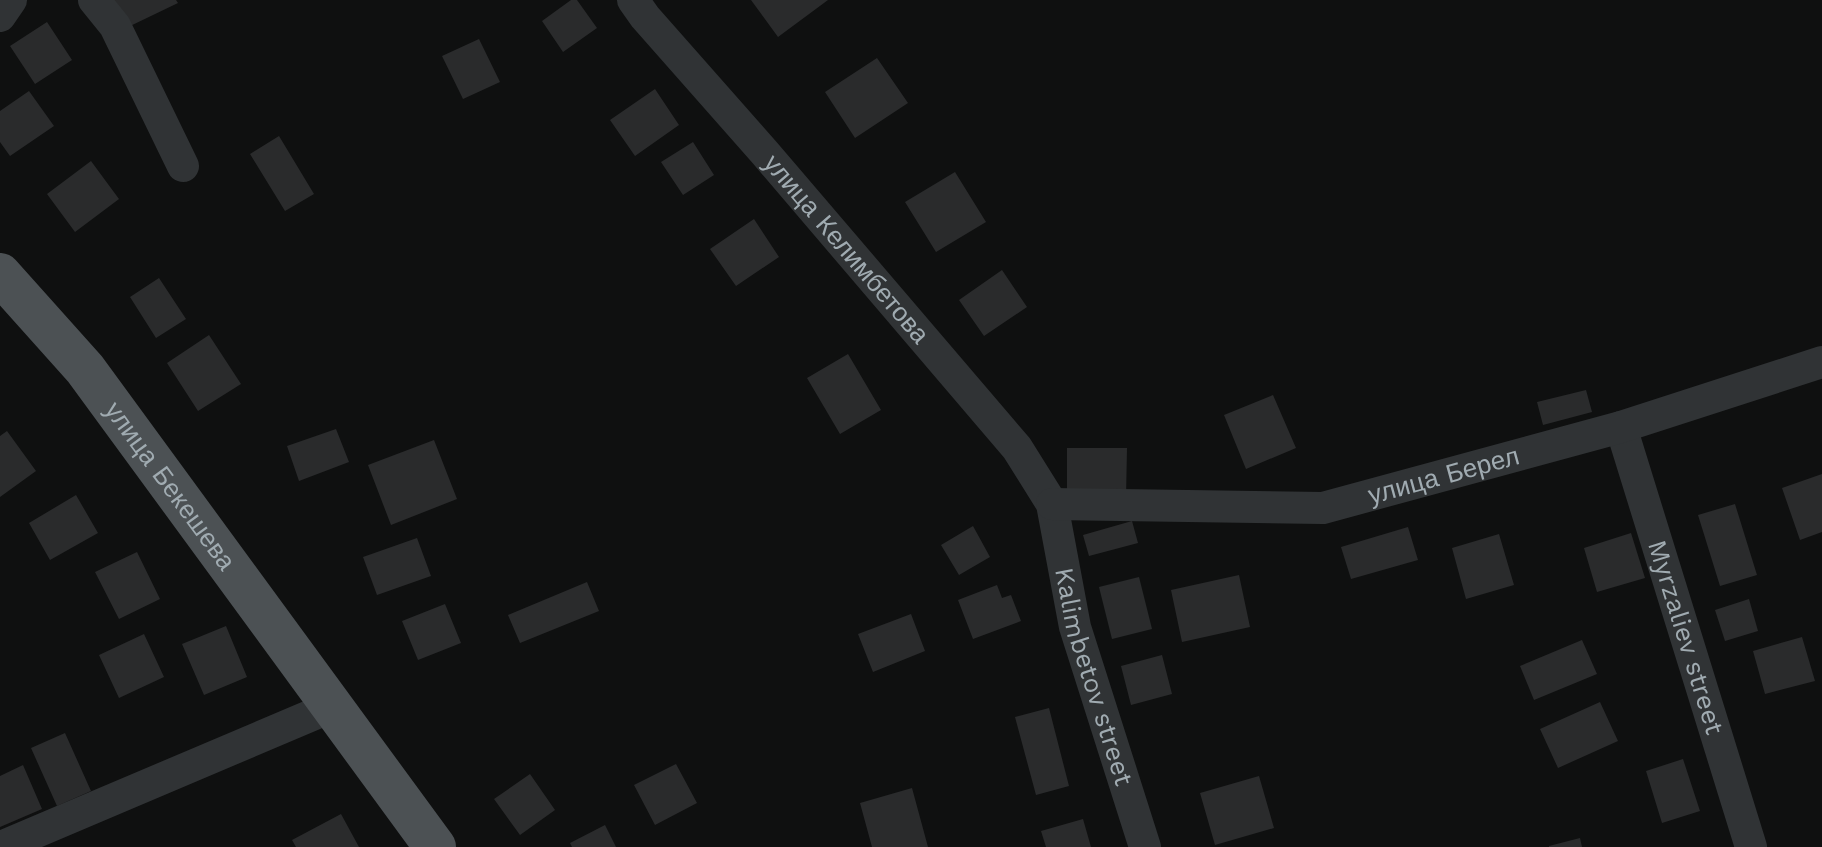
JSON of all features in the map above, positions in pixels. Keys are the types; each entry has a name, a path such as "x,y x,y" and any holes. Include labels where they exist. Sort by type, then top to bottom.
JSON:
{"main road":[{"name":"улица Бекешева","path":"0,274 85,369 435,847"}],"street":[{"path":"0,16 11,0"},
{"path":"94,0 115,26 183,166"},
{"name":"улица Келимбетова","path":"633,0 1017,448 1052,504"},
{"name":"улица Берел","path":"1052,504 1323,508 1621,427 1822,362"},
{"name":"Myrzaliev street","path":"1621,427 1751,847"},
{"name":"Kalimbetov street","path":"1052,504 1075,627 1145,847"},
{"path":"1,847 331,707"}],"building":[{"path":"112,0 176,0 178,3 126,28"},
{"path":"571,0 577,0 597,28 563,52 542,21"},
{"path":"751,0 828,0 778,37"},
{"path":"47,22 72,60 35,84 10,46"},
{"path":"479,39 500,82 463,99 442,56"},
{"path":"877,58 908,103 855,138 825,92"},
{"path":"655,89 679,125 635,156 610,120"},
{"path":"29,91 54,126 10,156 0,142 0,111"},
{"path":"279,136 314,194 285,211 250,154"},
{"path":"693,142 714,175 683,195 661,162"},
{"path":"91,161 119,199 75,232 47,194"},
{"path":"955,172 986,222 936,252 905,202"},
{"path":"754,219 779,257 736,286 710,249"},
{"path":"1002,270 1027,307 984,336 959,300"},
{"path":"159,278 186,319 156,338 130,297"},
{"path":"209,335 241,384 198,411 167,363"},
{"path":"848,354 881,410 840,434 807,378"},
{"path":"1586,390 1592,412 1543,425 1537,402"},
{"path":"1273,395 1296,448 1246,469 1224,415"},
{"path":"336,429 349,462 299,481 287,446"},
{"path":"7,431 36,471 0,497 0,436"},
{"path":"434,440 457,499 391,525 368,465"},
{"path":"1067,448 1127,448 1126,498 1067,497"},
{"path":"1822,474 1822,532 1800,540 1782,488"},
{"path":"76,495 98,533 50,560 29,523"},
{"path":"1735,504 1757,575 1720,586 1698,515"},
{"path":"1132,521 1138,543 1089,556 1083,535"},
{"path":"973,526 990,557 959,575 941,545"},
{"path":"1408,527 1418,560 1351,579 1341,547"},
{"path":"1631,533 1645,578 1597,592 1584,548"},
{"path":"1499,534 1514,585 1466,599 1452,548"},
{"path":"417,538 431,576 377,595 363,557"},
{"path":"137,552 160,599 119,619 95,572"},
{"path":"1239,575 1250,627 1182,642 1171,590"},
{"path":"1139,577 1152,629 1112,639 1099,587"},
{"path":"587,582 599,611 520,643 508,615"},
{"path":"997,585 1002,598 1011,595 1021,621 973,639 958,600"},
{"path":"1749,599 1758,631 1725,641 1715,610"},
{"path":"445,604 461,643 418,660 402,621"},
{"path":"911,614 925,651 873,672 858,634"},
{"path":"226,626 247,677 204,695 182,644"},
{"path":"144,634 164,677 119,698 99,655"},
{"path":"1802,637 1815,681 1765,694 1753,651"},
{"path":"1582,640 1597,674 1534,700 1520,666"},
{"path":"1162,655 1172,694 1131,705 1121,666"},
{"path":"1600,702 1618,741 1558,768 1540,729"},
{"path":"1049,708 1069,786 1036,795 1015,717"},
{"path":"65,733 91,791 57,806 31,748"},
{"path":"1683,759 1700,811 1662,823 1646,771"},
{"path":"676,764 697,803 655,825 634,785"},
{"path":"23,765 42,809 0,827 0,776"},
{"path":"530,774 555,810 520,835 494,799"},
{"path":"1259,776 1274,828 1215,845 1200,793"},
{"path":"912,788 928,847 872,847 860,803"},
{"path":"341,814 359,847 296,847 292,840"},
{"path":"1083,819 1091,847 1046,847 1041,831"},
{"path":"605,825 616,847 572,847 570,843"},
{"path":"1580,838 1582,847 1549,847 1549,846"}]}
